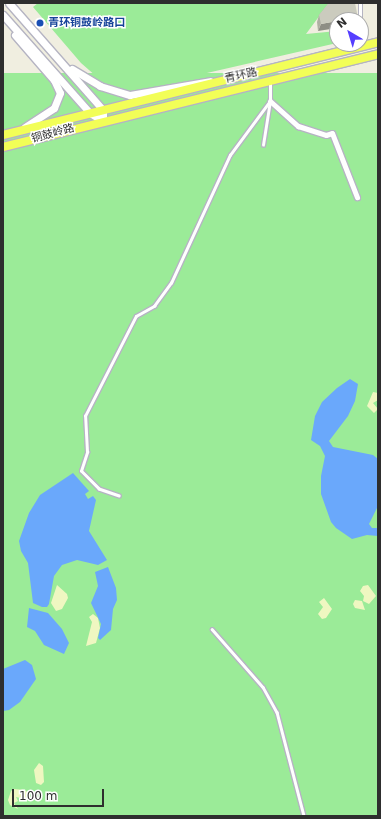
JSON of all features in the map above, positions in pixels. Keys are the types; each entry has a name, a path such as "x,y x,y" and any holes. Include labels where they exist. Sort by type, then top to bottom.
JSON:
{"main road":[{"path":"9,3 103,110 103,121"},
{"path":"3,15 90,113 103,121"},
{"path":"3,18 54,80 60,93 57,103 49,113 14,132"},
{"name":"青环路","path":"90,113 338,52"},
{"name":"青环路","path":"103,121 378,54"},
{"path":"65,65 100,86 130,95 192,83 224,80"},
{"name":"铜鼓岭路","path":"3,135 90,113"},
{"name":"铜鼓岭路","path":"3,147 103,121"}],"street":[{"path":"270,101 298,126 326,135 332,133 357,197"}],"lane":[{"path":"263,146 270,101 270,81"},
{"path":"119,496 99,489 81,471 87,452 84,416 136,316 154,306 171,283 230,155 270,101"},
{"path":"212,629 263,687 277,712 304,816"}],"green space":[{"path":"38,3 329,3 306,34 329,32 329,45 137,89 118,87 97,77 81,63 33,7"},
{"path":"3,73 378,73 378,816 3,816"}],"sand":[{"path":"373,392 378,393 378,400 373,403 378,409 374,413 367,406"},
{"path":"57,585 67,594 68,598 62,609 56,611 51,603"},
{"path":"368,585 376,596 369,604 363,601 364,596 360,591 363,586"},
{"path":"324,598 332,609 326,618 322,619 318,614 323,607 319,602"},
{"path":"355,600 362,601 365,610 355,608 353,604"},
{"path":"93,614 98,618 100,628 96,643 86,646 92,622 89,617"},
{"path":"39,763 43,766 44,782 41,785 36,783 34,770"},
{"path":"14,789 25,790 29,794 25,799 16,797 18,801 14,803 18,809 10,805 8,800 11,791"}],"water":[{"path":"350,379 358,384 355,401 348,416 329,441 333,447 373,455 378,459 378,506 369,524 372,528 378,528 378,536 367,535 352,539 336,528 331,522 321,494 321,476 325,456 320,446 311,440 315,416 322,402 337,388"},
{"path":"73,473 89,491 85,494 88,499 93,496 96,500 89,531 107,560 98,565 77,560 62,565 54,576 49,604 47,607 42,607 33,603 28,563 21,551 19,541 29,513 40,495"},
{"path":"108,567 116,588 117,600 113,609 111,630 100,640 98,638 101,624 91,603 98,586 95,572"},
{"path":"29,608 48,613 62,629 69,643 64,654 44,645 35,631 27,627"},
{"path":"25,660 32,665 36,679 20,702 9,710 3,711 3,669"}],"building":[{"path":"329,3 355,3 357,12 329,12 329,22 321,24 319,15"}],"place":[{"name":"青环铜鼓岭路口","path":"40,23"}]}
